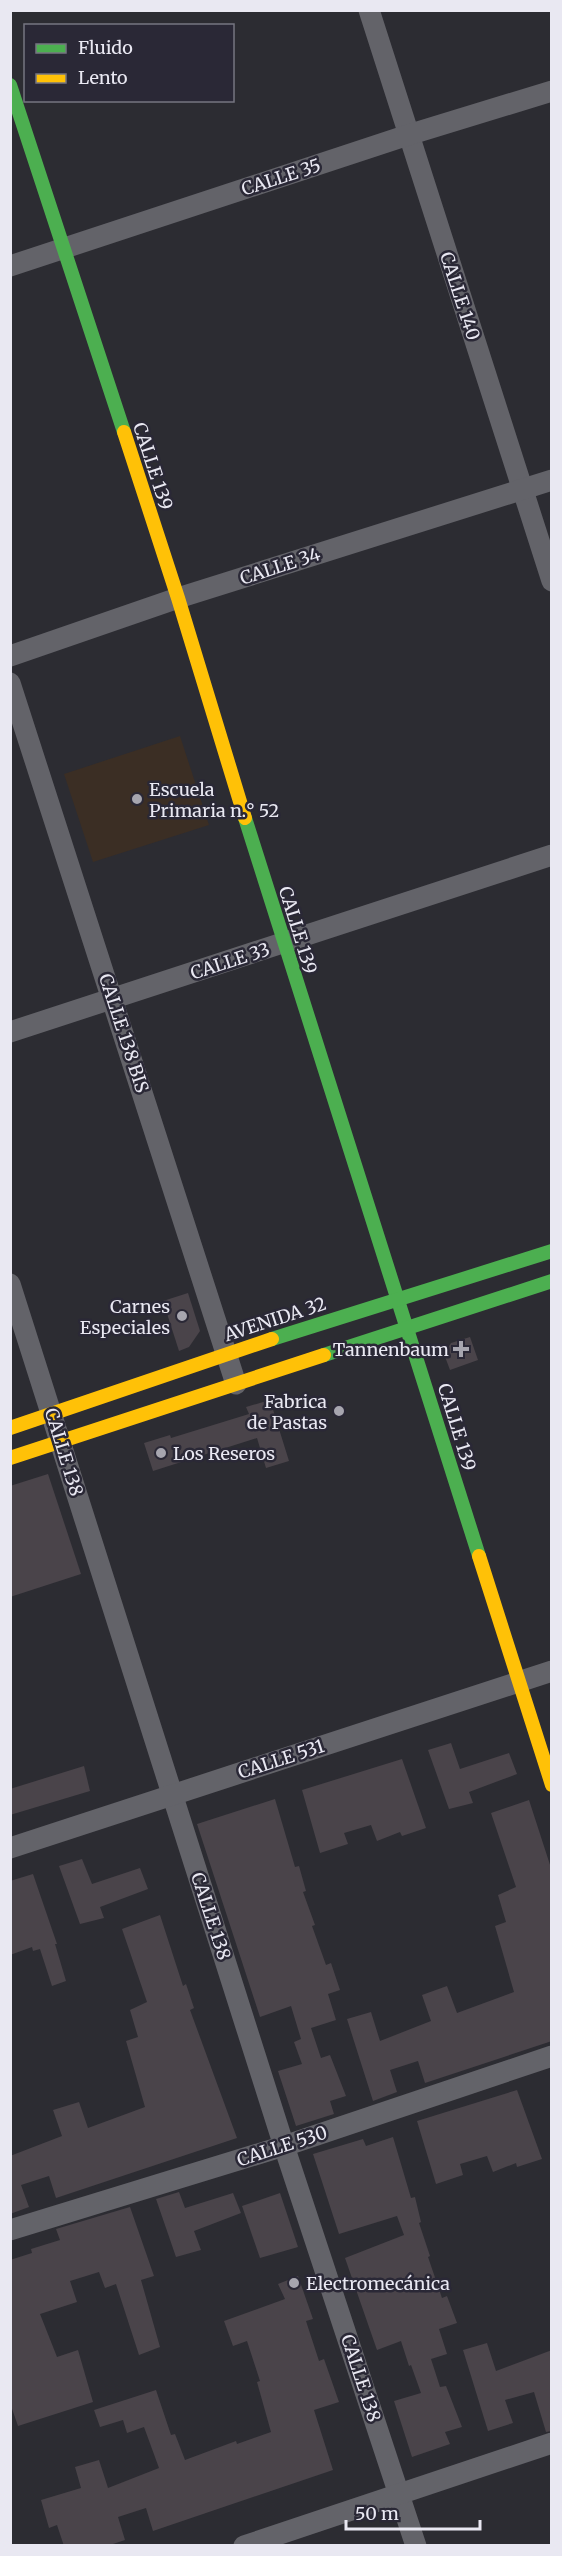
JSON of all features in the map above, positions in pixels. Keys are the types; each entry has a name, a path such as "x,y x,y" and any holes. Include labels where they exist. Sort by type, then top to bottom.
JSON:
{"street":[{"name":"CALLE 140","path":"369,10 552,581"},
{"name":"CALLE 139","path":"10,85 177,598 283,943 552,1785"},
{"name":"CALLE 35","path":"10,266 408,135 552,91"},
{"name":"CALLE 34","path":"10,656 177,598 552,480"},
{"name":"CALLE 138 BIS","path":"10,683 236,1384"},
{"name":"CALLE 33","path":"10,1032 552,855"},
{"name":"AVENIDA 32","path":"10,1428 225,1354 552,1251"},
{"path":"10,1458 552,1281"},
{"name":"CALLE 138","path":"10,1284 284,2146 416,2546"},
{"name":"CALLE 531","path":"10,1848 552,1671"},
{"name":"CALLE 530","path":"10,2230 284,2146 552,2056"},
{"path":"244,2546 552,2443"}],"shaded area":[{"name":"Escuela Primaria n.° 52","path":"180,736 209,825 93,862 64,774"}],"building":[{"name":"Carnes Especiales","path":"188,1293 200,1331 189,1347 179,1351 163,1301"},
{"name":"Tannenbaum","path":"470,1337 478,1360 450,1370 444,1354 451,1343"},
{"path":"270,1400 289,1461 266,1468 257,1438 153,1471 144,1443 170,1435 171,1438 249,1414 246,1407"},
{"path":"48,1474 81,1574 10,1597 10,1486"},
{"path":"451,1743 460,1769 509,1753 517,1774 469,1792 473,1803 449,1809 428,1750"},
{"path":"402,1759 426,1828 402,1836 400,1832 377,1841 371,1825 344,1833 348,1844 320,1853 302,1790"},
{"path":"84,1766 90,1791 10,1815 10,1789"},
{"path":"275,1799 295,1867 299,1866 306,1891 303,1892 315,1925 312,1926 326,1965 331,1963 340,1990 328,1994 336,2020 311,2028 321,2058 330,2055 346,2096 330,2101 334,2114 296,2126 278,2071 302,2064 294,2042 301,2039 291,2006 260,2017 197,1824"},
{"path":"529,1800 552,1871 552,2041 425,2083 418,2061 390,2070 397,2092 373,2101 347,2019 371,2012 380,2041 431,2021 422,1995 447,1986 457,2013 514,1992 495,1926 506,1922 498,1895 516,1887 491,1813"},
{"path":"82,1859 92,1884 140,1868 148,1889 100,1907 104,1918 80,1924 59,1866"},
{"path":"33,1874 57,1944 55,1944 66,1981 52,1986 40,1949 33,1951 32,1947 10,1955 10,1881"},
{"path":"160,1915 183,1986 186,1984 194,2008 190,2010 237,2138 56,2198 49,2176 21,2185 29,2207 10,2214 10,2156 62,2136 53,2110 79,2102 88,2128 145,2107 126,2041 138,2037 130,2010 147,2002 122,1929"},
{"path":"517,2090 542,2159 517,2167 516,2163 493,2172 487,2156 460,2164 463,2175 436,2184 417,2121"},
{"path":"393,2137 411,2198 415,2197 421,2222 419,2223 430,2256 428,2257 442,2298 447,2296 457,2323 439,2329 447,2354 431,2359 440,2387 446,2386 462,2427 445,2432 450,2444 412,2457 394,2401 421,2393 401,2341 377,2350 345,2258 404,2235 397,2216 339,2234 313,2154 363,2139 366,2146"},
{"path":"179,2192 185,2208 233,2193 241,2213 194,2231 201,2250 176,2257 156,2199"},
{"path":"280,2193 298,2247 260,2258 242,2206"},
{"path":"130,2207 154,2276 141,2280 160,2347 139,2355 116,2284 105,2288 99,2272 70,2281 77,2302 40,2314 57,2357 78,2350 93,2402 18,2426 10,2403 10,2260 32,2253 31,2249 60,2240 56,2229"},
{"path":"298,2276 313,2319 306,2321 319,2361 324,2359 339,2402 314,2410 333,2470 153,2531 146,2508 118,2517 125,2540 107,2546 64,2546 57,2525 49,2528 41,2500 81,2488 75,2467 99,2460 108,2488 159,2468 144,2427 127,2433 123,2420 100,2427 94,2410 156,2390 171,2435 175,2434 185,2460 236,2441 237,2444 271,2432 257,2382 260,2381 247,2341 233,2346 224,2321 285,2299 278,2284"},
{"path":"487,2343 496,2371 552,2350 552,2431 546,2432 534,2392 505,2400 513,2423 488,2431 463,2350"}],"traffic: fast":[{"path":"10,85 124,432"},
{"path":"245,818 479,1556"},
{"path":"272,1339 552,1251"},
{"path":"324,1355 552,1281"}],"traffic: slow":[{"path":"124,432 178,598 245,818"},
{"path":"10,1428 272,1339"},
{"path":"10,1458 324,1355"},
{"path":"479,1556 552,1785"}],"place":[{"name":"Escuela Primaria n.° 52","path":"137,799"},
{"name":"Carnes Especiales","path":"182,1316"},
{"name":"Tannenbaum","path":"461,1349"},
{"name":"Fabrica de Pastas","path":"339,1411"},
{"name":"Los Reseros","path":"161,1453"},
{"name":"Electromecánica","path":"294,2283"}]}
